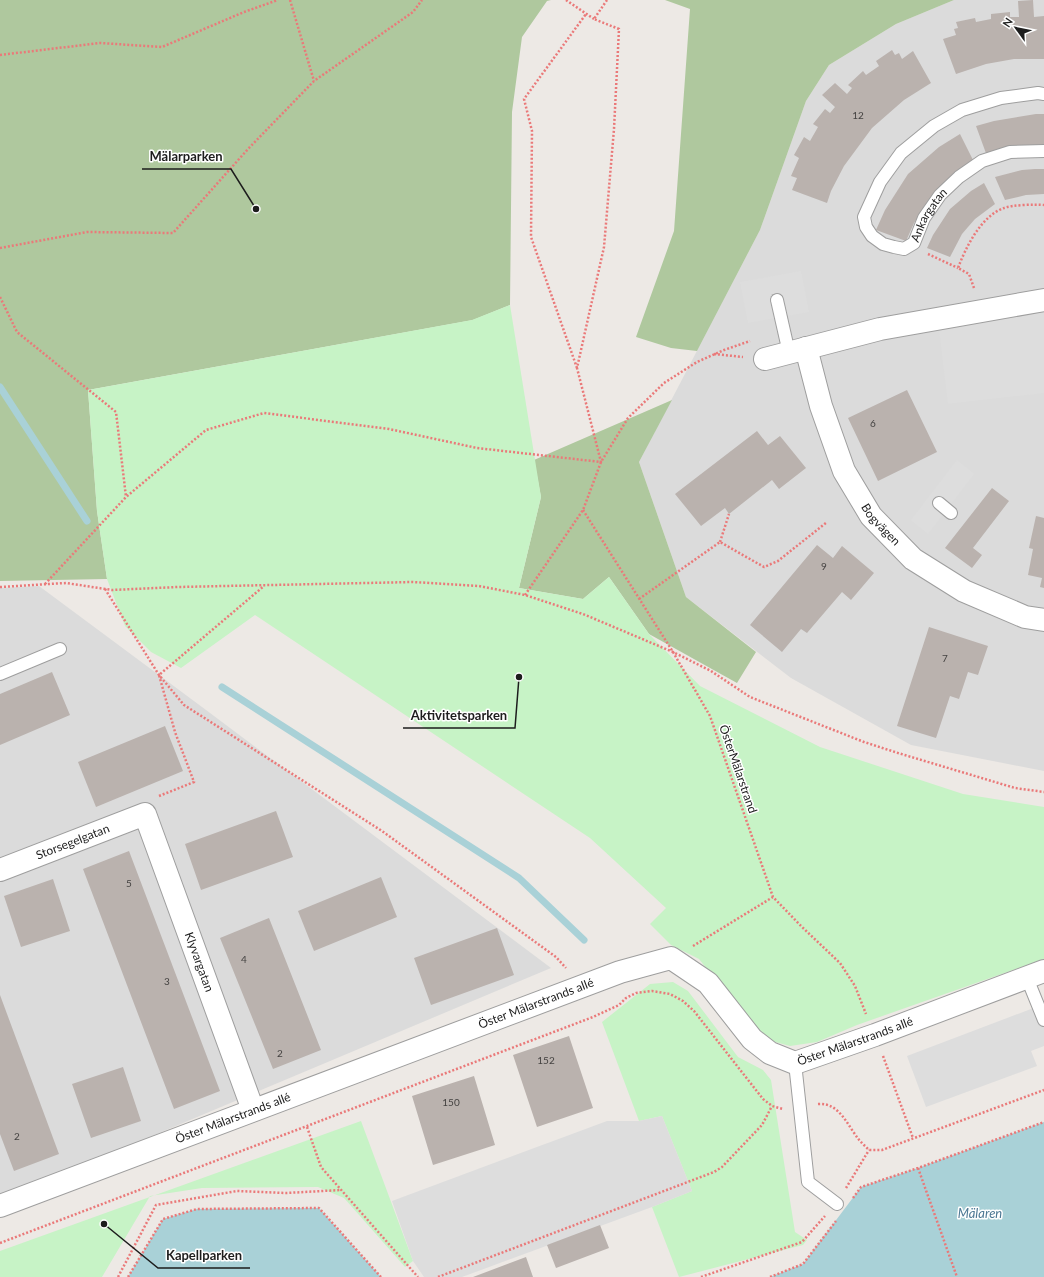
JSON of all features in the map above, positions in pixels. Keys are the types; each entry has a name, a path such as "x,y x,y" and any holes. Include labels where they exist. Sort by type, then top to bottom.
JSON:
{"street":[{"path":"765,359 880,329 1044,300"},
{"name":"Bogvägen","path":"798,351 822,406 844,471 871,516 913,559 964,591 1025,617 1044,620"},
{"name":"Storsegelgatan","path":"0,870 146,814"},
{"name":"Klyvargatan","path":"146,814 253,1110"},
{"name":"Öster Mälarstrands allé","path":"0,1206 620,972 671,958 708,983 752,1039 770,1053 795,1063 875,1035 1035,975"}],"lane":[{"name":"Ankargatan","path":"1044,94 1038,93 1001,98 962,110 934,126 901,153 880,182 864,217 866,227 872,236 883,244 894,248 904,248 914,243 924,218 940,195 959,177 982,161 1010,152 1044,151"},
{"path":"778,300 798,351"},
{"path":"939,503 952,513"},
{"path":"0,674 60,649"},
{"path":"1035,975 1044,1020"},
{"path":"795,1063 808,1182 837,1204"}],"path":[{"path":"0,56 100,43 162,48 244,12 278,0"},
{"path":"290,0 314,81"},
{"path":"0,248 87,232 173,233 248,148 314,81 413,12 422,0"},
{"path":"566,0 594,19 619,29 614,129 604,247 577,368"},
{"path":"594,19 607,0"},
{"path":"45,584 126,497 206,430 264,413 389,429 477,448 601,462 577,368 531,238 532,131 524,99 586,14"},
{"path":"958,268 966,249 979,228 994,213 1005,207 1044,205"},
{"path":"914,243 921,250 969,274 974,288"},
{"path":"0,297 17,332 116,412 126,497"},
{"path":"714,354 765,359"},
{"name":"ÖsterMälarstrand","path":"525,595 583,510 673,652 710,716 773,896 802,927 840,963 855,986 875,1035 913,1138"},
{"path":"639,598 720,542 729,514"},
{"path":"720,542 764,567 778,562 827,522"},
{"path":"0,587 66,583 112,590 413,582 479,586 525,595 583,614 673,652 711,672 750,697 864,742 1015,788 1044,792"},
{"path":"159,675 265,586"},
{"path":"104,589 159,675 184,705 382,831 556,957 582,987"},
{"path":"146,814 158,797 194,782 175,732 159,675"},
{"path":"671,958 773,896"},
{"path":"0,1243 604,1013 636,993 652,991 670,994 683,1001 694,1011 763,1099 772,1106 782,1109 820,1104 829,1105 839,1112 860,1141 869,1150 882,1150 1044,1090"},
{"path":"438,1277 714,1172 722,1167 762,1125 772,1106"},
{"path":"852,1199 861,1187 1044,1122"},
{"path":"307,1126 321,1167 418,1277"},
{"path":"701,1277 802,1242 837,1204 869,1150"},
{"path":"918,1168 957,1277"},
{"path":"118,1277 156,1205 237,1190 286,1193 341,1190"},
{"path":"128,1277 163,1219 197,1209 319,1208 381,1277"},
{"path":"770,1277 803,1264 839,1217"}],"shaded area":[{"path":"954,0 1044,0 1044,771 911,745 791,678 686,597 639,462 760,230 806,101 829,65 896,24"},
{"path":"801,271 809,312 748,323 740,282"},
{"path":"1044,309 1044,393 948,404 938,321"},
{"path":"957,460 974,474 928,534 911,520"},
{"path":"39,586 551,968 0,1200 0,588"},
{"path":"1044,1004 1044,1046 1031,1051 1037,1066 926,1107 907,1056"},
{"path":"662,1116 692,1191 462,1277 424,1277 413,1261 392,1201 607,1121 639,1121"}],"green space":[{"path":"0,0 551,0 547,1 522,37 512,112 510,305 473,320 88,390 97,511 107,579 0,581"},
{"path":"665,0 954,0 896,24 829,65 806,101 760,230 697,351 671,348 636,337 674,231 690,9"},
{"path":"510,305 541,497 519,588 583,599 609,577 649,634 700,686 820,747 963,794 1044,807 1044,959 857,1025 817,1042 790,1046 768,1040 754,1028 699,959 671,945 650,924 666,908 590,838 255,615 181,668 151,652 125,626 107,579 97,511 88,390 472,320"},
{"path":"672,400 639,462 686,597 756,652 737,683 649,634 609,577 583,599 519,588 541,497 534,460"},
{"path":"673,982 688,991 738,1057 763,1070 771,1080 795,1232 807,1240 803,1245 679,1277 652,1207 692,1191 662,1116 639,1121 602,1022 650,984"},
{"path":"361,1121 413,1261 405,1267 344,1198 318,1187 202,1188 155,1195"},
{"path":"149,1197 102,1277 0,1277 0,1251"}],"water":[{"name":"Mälaren","path":"1044,1122 1044,1277 770,1277 803,1264 861,1187"},
{"path":"319,1208 381,1277 128,1277 163,1219 197,1209"}],"building":[{"path":"1033,0 1034,17 1044,16 1044,59 1014,59 986,64 956,74 943,39 956,35 954,29 958,28 956,22 975,18 976,22 991,19 991,14 1010,12 1010,17 1019,17 1018,1"},
{"path":"892,50 895,55 899,53 902,59 913,51 931,83 904,100 872,128 844,166 831,191 827,203 792,190 797,178 791,176 799,158 794,155 804,137 810,141 818,127 813,124 825,109 830,113 835,107 822,95 835,83 847,94 852,88 848,85 863,71 866,75 879,66 876,61"},
{"path":"1044,114 1044,146 987,156 976,126 994,121"},
{"path":"960,134 974,162 942,186 933,195 914,223 906,241 876,230 885,210 908,174 939,147"},
{"path":"1044,169 1044,194 1026,195 1005,200 995,177 1022,170"},
{"path":"984,183 995,204 975,219 962,234 950,257 927,248 933,235 950,209 971,191"},
{"path":"907,390 937,452 878,481 848,418"},
{"path":"757,431 768,445 780,436 806,468 779,489 772,480 729,514 725,508 701,526 675,494"},
{"path":"992,488 1009,501 973,548 982,555 972,568 945,548"},
{"path":"1036,516 1044,518 1044,588 1040,587 1042,578 1028,575 1033,549 1029,548"},
{"path":"817,545 833,558 842,546 874,573 851,600 842,592 807,633 801,629 782,652 750,625"},
{"path":"929,627 988,646 978,675 968,672 959,699 950,696 936,738 897,726"},
{"path":"52,672 70,715 0,745 0,694"},
{"path":"165,726 183,771 96,807 78,762"},
{"path":"276,811 293,857 201,890 185,844"},
{"path":"129,851 220,1091 174,1109 83,869"},
{"path":"381,877 397,917 314,951 298,911"},
{"path":"53,879 70,931 21,947 4,896"},
{"path":"269,918 321,1050 273,1069 220,938"},
{"path":"497,928 514,975 431,1005 414,958"},
{"path":"0,995 59,1154 14,1171 0,1134"},
{"path":"569,1036 593,1108 537,1127 513,1055"},
{"path":"123,1067 141,1121 91,1138 72,1084"},
{"path":"474,1076 495,1145 433,1165 412,1096"},
{"path":"600,1225 609,1248 556,1268 547,1245"},
{"path":"526,1257 533,1277 473,1277"}],"waterway":[{"path":"0,387 87,521"},
{"path":"222,687 519,878 584,940"}],"place":[{"name":"Mälarparken","path":"256,209"},
{"name":"Aktivitetsparken","path":"519,677"},
{"name":"Kapellparken","path":"104,1224"}]}
